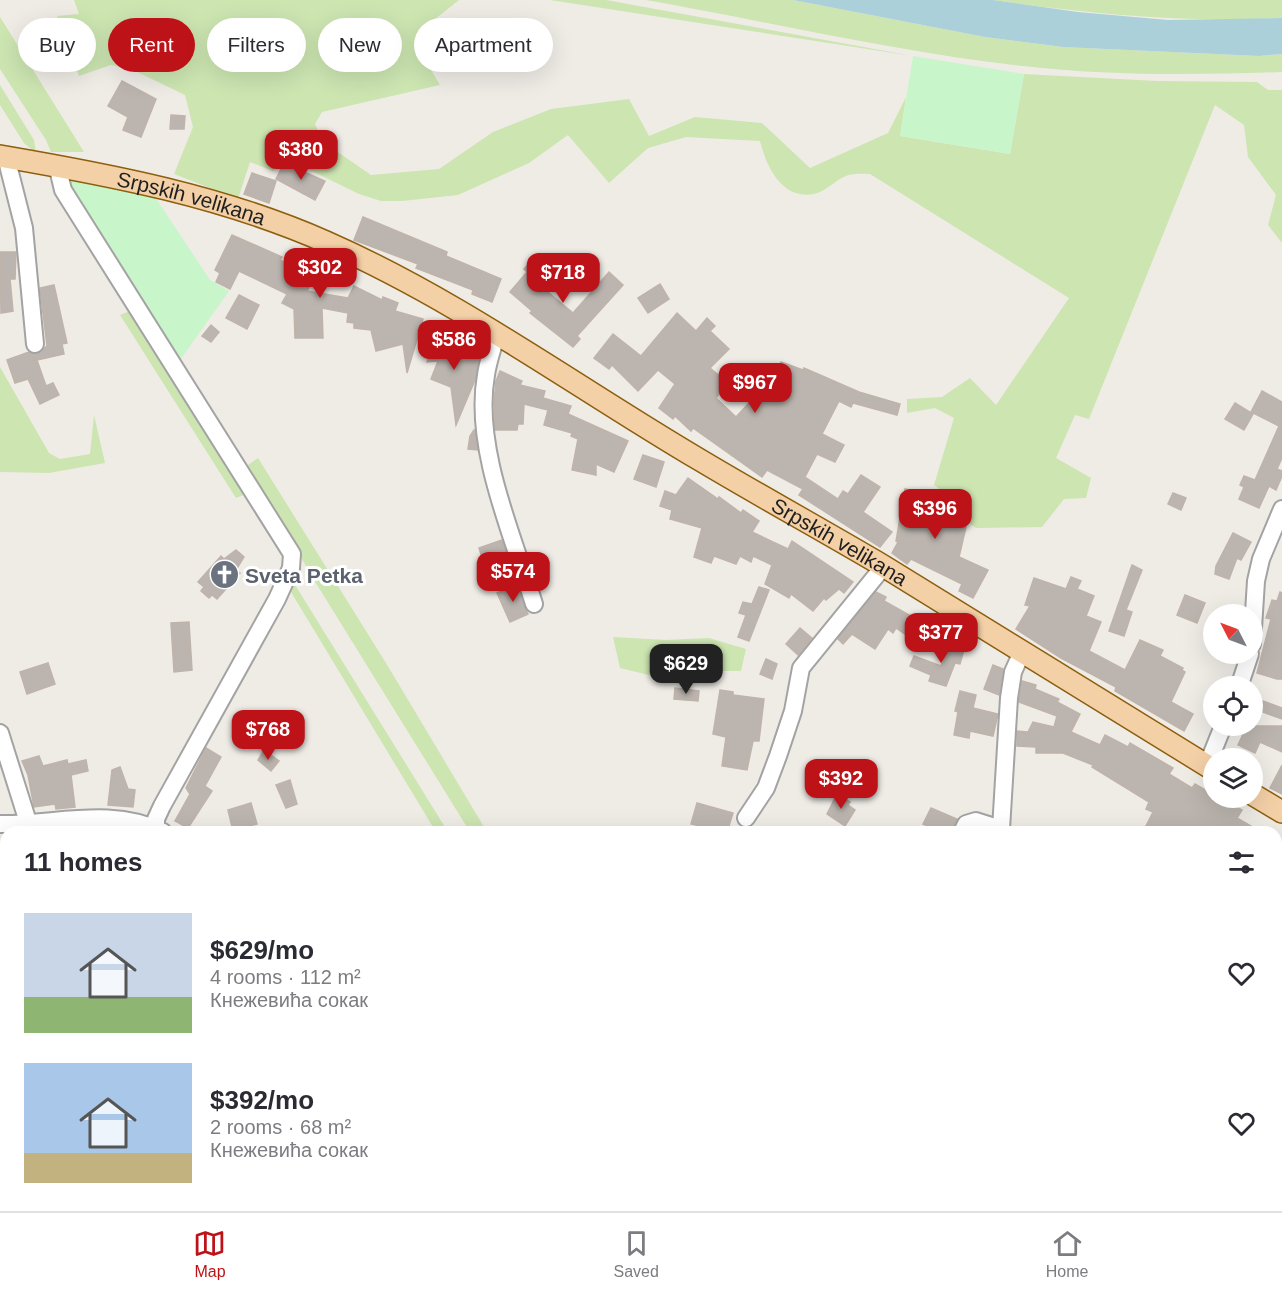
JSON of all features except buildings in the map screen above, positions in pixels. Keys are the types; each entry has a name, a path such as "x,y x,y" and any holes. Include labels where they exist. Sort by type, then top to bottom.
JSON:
{"main road":[{"name":"Srpskih velikana","path":"3,156 57,165 204,198 281,224 385,271 496,334 699,459 884,566 1203,764"},
{"path":"1263,801 1282,812"}],"street":[{"name":"Srpskih velikana","path":"3,156 24,228 35,344"},
{"path":"57,165 63,190 292,554 291,568 277,598 162,806 156,819 158,826"},
{"path":"496,334 486,376 485,425 497,485 534,604"},
{"path":"1255,604 1256,581 1261,559 1282,509"},
{"path":"746,818 766,788 778,756 793,711 801,668 884,566"},
{"path":"1006,826 1010,698 1013,672 1022,652"},
{"path":"0,733 28,822"},
{"path":"0,824 110,818 141,826"},
{"path":"965,826 976,821 991,826"}],"green space":[{"path":"74,0 459,0 436,18 414,18 414,72 432,72 440,85 322,112 315,124 322,141 371,175 439,169 493,132 551,109 629,99 649,136 695,117 762,123 810,168 888,133 906,97 900,136 1010,154 1024,74 1157,81 1257,82 1268,90 1282,90 1282,243 1268,225 1276,195 1248,157 1244,125 1215,105 1089,419 1075,415 1056,458 1091,478 1086,498 1064,499 1042,527 976,528 959,516 965,507 934,485 954,418 935,408 907,413 907,399 942,397 970,378 996,405 1069,298 870,174 849,175 819,193 792,192 777,179 771,170 760,141 686,137 648,148 609,183 568,135 529,163 458,195 381,201 359,194 283,157 273,171 250,162 238,199 174,174 193,127 185,95 137,72 195,72 195,18 108,18 108,66 96,70 96,18 58,18 57,16 79,14"},
{"path":"550,0 606,0 913,56"},
{"path":"646,0 793,0 985,37 1063,47 1259,56 1282,54 1282,72 1152,74 1088,72 1023,66 881,45"},
{"path":"993,0 1282,0 1282,18 1209,19 1137,16"},
{"path":"0,17 18,46 18,72 34,72 84,152 51,152 46,140 0,69"},
{"path":"913,56 1024,74 1010,154 900,136"},
{"path":"78,72 91,72 79,76"},
{"path":"0,85 34,140 36,153 24,143 0,105"},
{"path":"71,179 153,194 210,280 229,291 180,360 73,197 69,181"},
{"path":"132,310 246,494 236,498 120,315"},
{"path":"0,367 49,453 60,459 90,454 94,415 105,463 49,473 0,472"},
{"path":"258,458 386,663 483,826 466,826 314,580 248,465"},
{"path":"292,580 444,826 432,826 288,587"},
{"path":"613,637 666,640 709,638 746,649 741,671 671,671 665,679 620,668"}],"water":[{"path":"793,0 993,0 1078,12 1168,20 1282,18 1282,54 1259,56 1063,47 985,37"}],"place":[{"name":"Sveta Petka","path":"224,575"}]}
